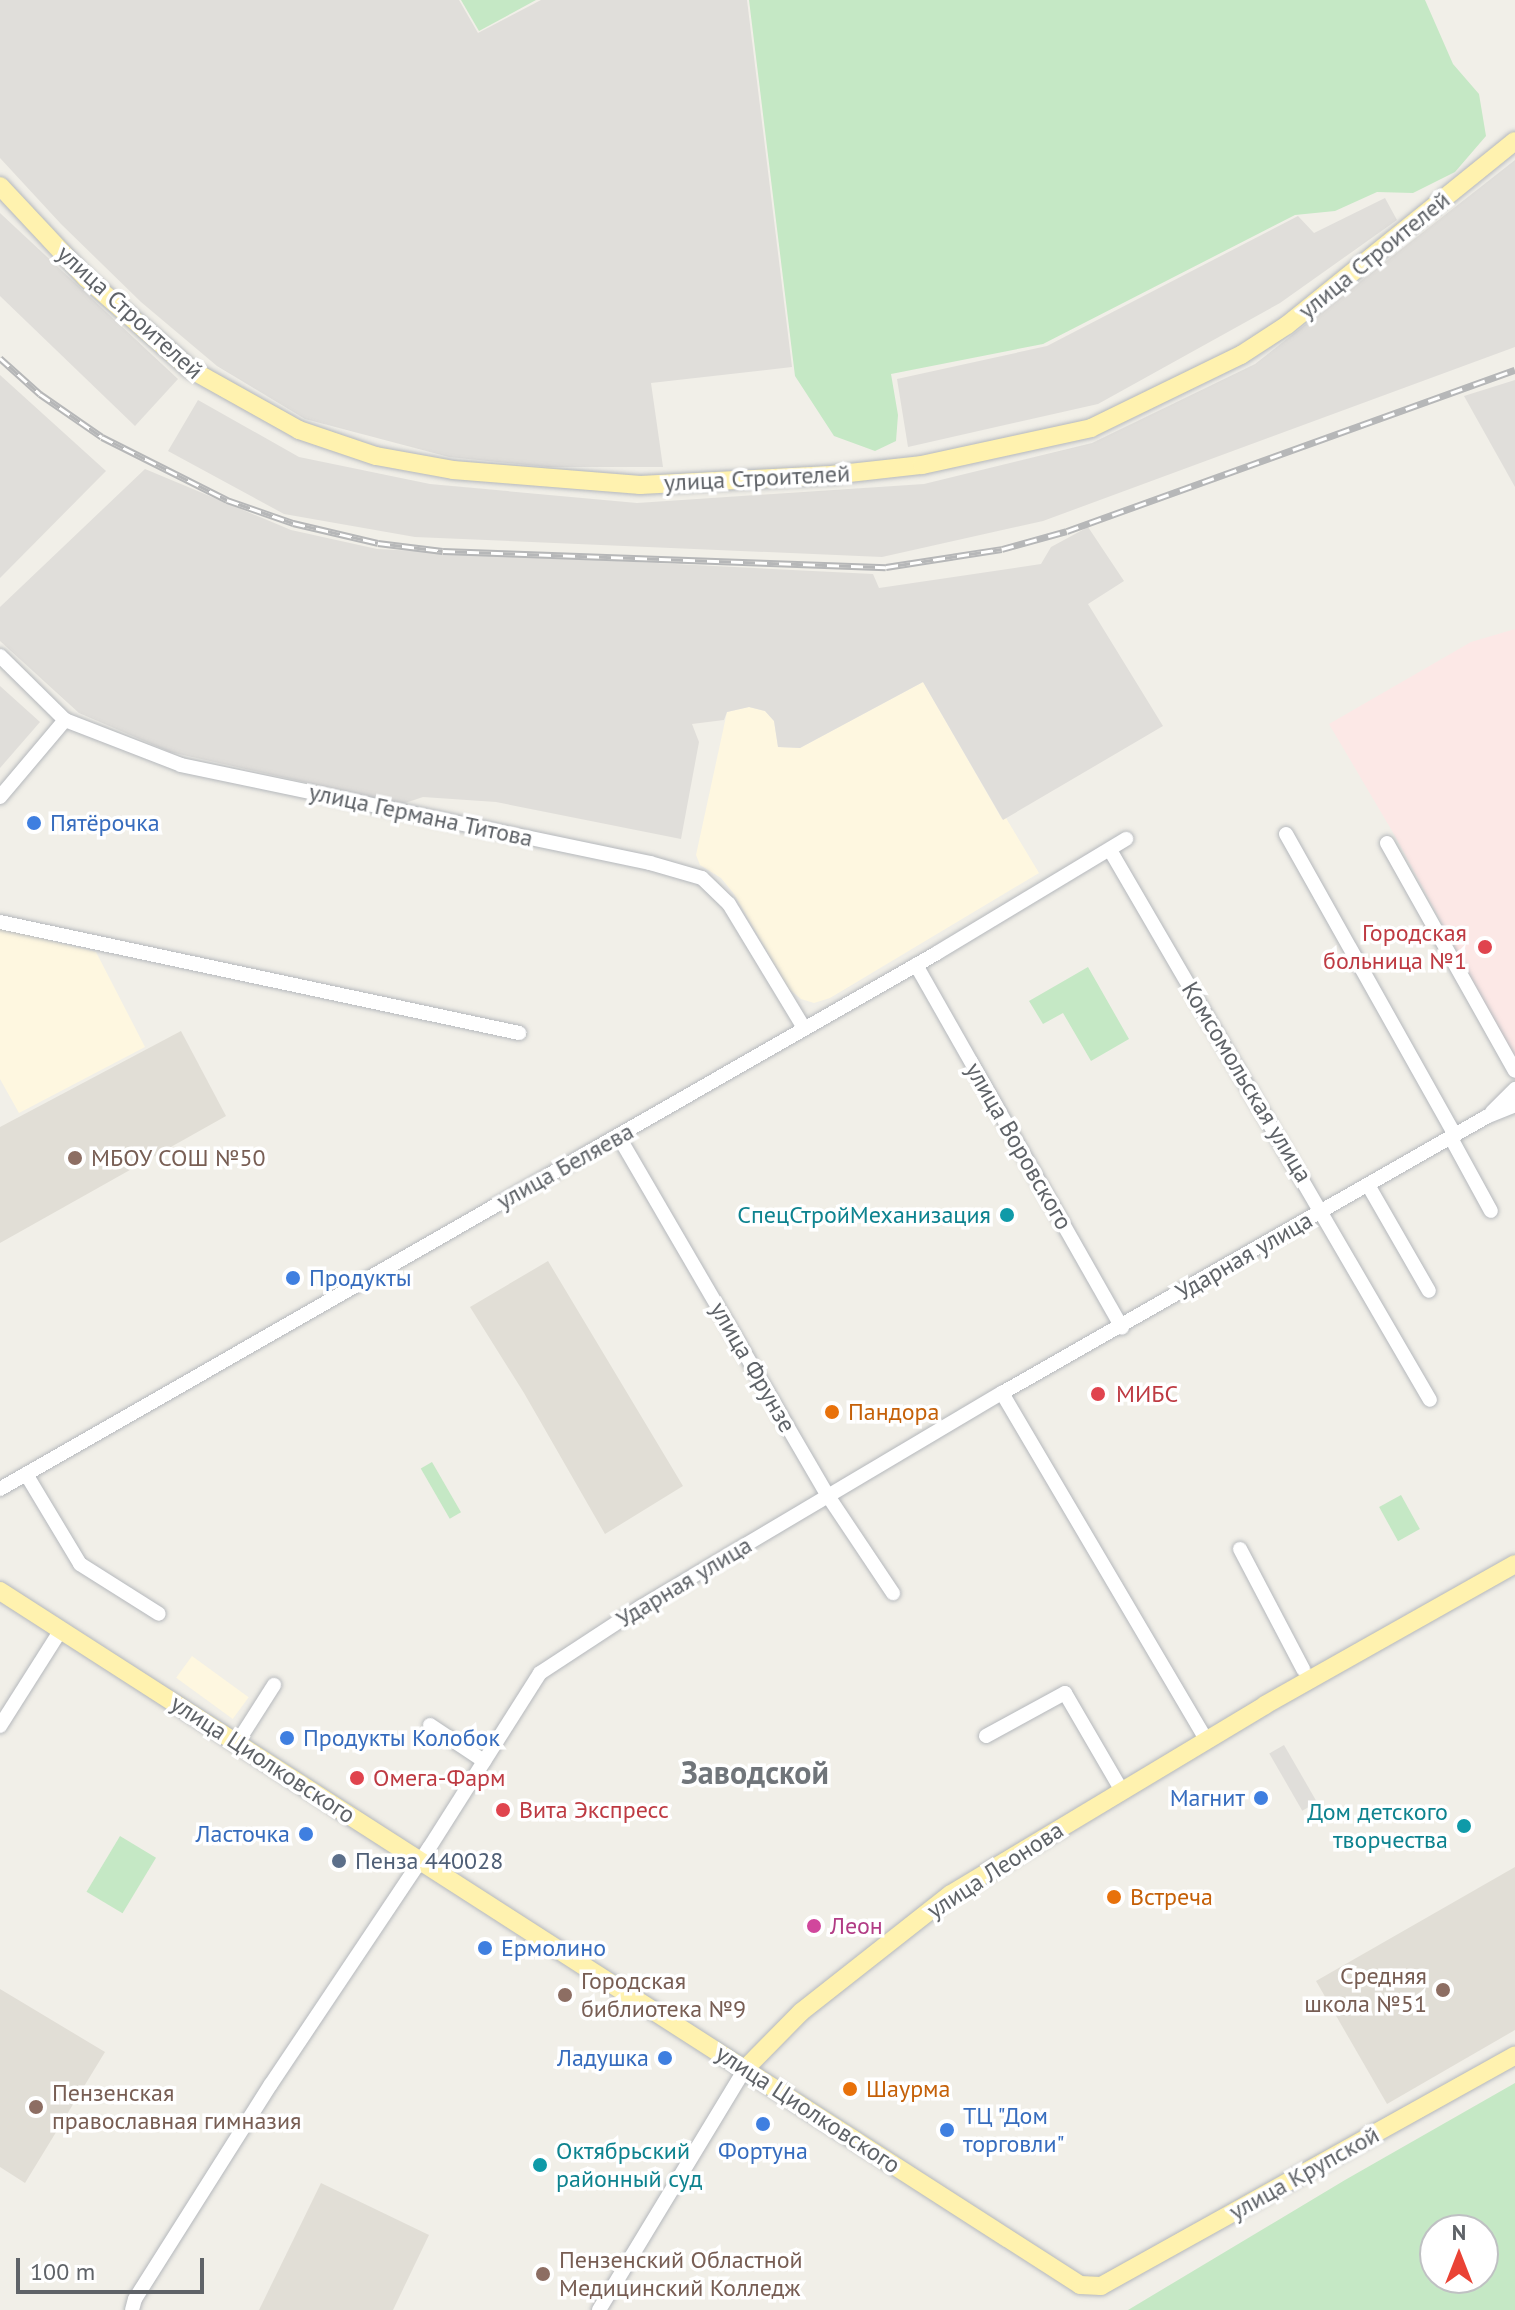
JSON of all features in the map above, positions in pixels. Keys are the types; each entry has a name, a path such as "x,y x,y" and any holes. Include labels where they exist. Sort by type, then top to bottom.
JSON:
{"main road":[{"name":"улица Строителей","path":"0,186 86,278 190,369 299,430 376,456 453,470 640,485 831,475 922,465 1091,428 1241,355 1287,325 1515,141"},
{"name":"улица Леонова","path":"745,2069 801,2012 951,1894 1206,1740 1515,1564"},
{"name":"улица Циолковского","path":"0,1591 1080,2285 1092,2288"},
{"name":"улица Крупской","path":"1092,2288 1515,2056"}],"street":[{"path":"0,656 65,720 0,797"},
{"name":"улица Германа Титова","path":"65,720 181,765 685,870 702,878 729,904 764,956 804,1028"},
{"path":"1286,834 1453,1136 1491,1211"},
{"name":"улица Беляева","path":"0,1489 619,1137 1126,839"},
{"path":"1387,843 1515,1071"},
{"name":"Комсомольская улица","path":"1110,850 1323,1211 1430,1400"},
{"path":"0,922 519,1033"},
{"name":"улица Воровского","path":"916,965 1122,1327"},
{"name":"Ударная улица","path":"1486,1117 1515,1089"},
{"name":"Ударная улица","path":"132,2310 135,2299 271,2084 420,1860 526,1692 551,1663 1002,1393 1486,1117 1515,1105"},
{"name":"улица Фрунзе","path":"619,1137 828,1496 893,1593"},
{"path":"1368,1185 1429,1291"},
{"path":"1002,1393 1206,1740"},
{"path":"26,1474 80,1564 159,1614"},
{"path":"1240,1549 1303,1669"},
{"path":"0,1726 61,1630"},
{"path":"237,1743 274,1685"},
{"path":"986,1736 1065,1693 1122,1791"},
{"path":"430,1725 484,1761"},
{"name":"улица Леонова","path":"599,2310 745,2069"}],"shaded area":[{"path":"0,0 459,0 478,33 541,0 747,0 792,367 651,383 663,467 548,467 449,457 305,419 217,366 141,302 61,224 0,158"},
{"path":"1515,160 1515,347 1043,521 882,557 415,537 284,514 168,451 198,400 299,457 430,484 637,503 924,484 1092,443 1255,364"},
{"path":"1385,198 1397,220 1280,303 1098,404 908,447 897,379 1047,346 1298,216 1314,233"},
{"path":"0,213 178,379 135,426 0,296"},
{"path":"0,375 106,471 0,578"},
{"path":"1515,380 1515,487 1464,396"},
{"path":"145,469 291,530 377,549 873,574 879,588 1041,564 1051,547 1088,527 1124,581 1088,604 1163,726 1003,820 923,682 800,748 778,747 774,721 765,711 749,707 727,712 724,720 692,724 699,742 681,839 496,802 423,797 402,804 170,752 79,713 0,641 0,607"},
{"name":"Городская больница №1","path":"1515,629 1515,1059 1395,836 1329,724 1471,642"},
{"path":"923,682 1002,819 1006,818 1039,873 830,998 814,1003 801,999 789,989 734,894 721,878 700,865 696,855 727,712 749,707 765,711 774,721 778,747 800,748"},
{"path":"0,686 40,722 0,768"},
{"path":"0,928 96,952 145,1047 19,1113 0,1079"},
{"name":"МБОУ СОШ №50","path":"181,1031 226,1116 0,1243 0,1127"},
{"path":"548,1261 683,1486 605,1534 524,1393 470,1307"},
{"path":"192,1656 249,1697 233,1719 176,1678"},
{"path":"1284,1745 1317,1802 1302,1811 1269,1754"},
{"path":"1515,1867 1515,2030 1387,2104 1316,1981"},
{"name":"Пензенская православная гимназия","path":"0,1989 105,2052 25,2183 0,2167"},
{"path":"321,2183 429,2235 393,2310 259,2310"}],"green space":[{"path":"461,0 536,0 479,31"},
{"path":"749,0 1425,0 1453,64 1479,94 1486,136 1455,172 1413,193 1377,192 1335,211 1295,215 1043,344 891,374 898,415 896,441 875,451 834,436 795,376"},
{"path":"1088,967 1129,1039 1091,1061 1063,1013 1043,1024 1029,1001"},
{"path":"432,1462 461,1512 450,1519 421,1468"},
{"path":"1401,1495 1420,1529 1398,1541 1379,1507"},
{"path":"120,1836 156,1858 123,1913 87,1892"},
{"path":"1515,2083 1515,2310 1128,2310 1345,2180"}],"railway":[{"path":"0,358 40,394 102,437 227,500 293,523 378,543 443,551 886,567 1002,549 1067,531 1515,370"}],"place":[{"name":"Пятёрочка","path":"34,823"},
{"name":"Городская больница №1","path":"1485,947"},
{"name":"МБОУ СОШ №50","path":"75,1158"},
{"name":"СпецСтройМеханизация","path":"1007,1215"},
{"name":"Продукты","path":"293,1278"},
{"name":"МИБС","path":"1098,1394"},
{"name":"Пандора","path":"832,1412"},
{"name":"Продукты Колобок","path":"287,1738"},
{"name":"Омега-Фарм","path":"357,1778"},
{"name":"Магнит","path":"1261,1798"},
{"name":"Вита Экспресс","path":"503,1810"},
{"name":"Дом детского творчества","path":"1464,1826"},
{"name":"Ласточка","path":"306,1834"},
{"name":"Пенза 440028","path":"339,1861"},
{"name":"Встреча","path":"1114,1897"},
{"name":"Леон","path":"814,1926"},
{"name":"Ермолино","path":"485,1948"},
{"name":"Средняя школа №51","path":"1443,1990"},
{"name":"Городская библиотека №9","path":"565,1995"},
{"name":"Ладушка","path":"665,2058"},
{"name":"Шаурма","path":"850,2089"},
{"name":"Пензенская православная гимназия","path":"36,2107"},
{"name":"Фортуна","path":"763,2124"},
{"name":"ТЦ \"Дом торговли\"","path":"947,2130"},
{"name":"Октябрьский районный суд","path":"540,2165"},
{"name":"Пензенский Областной Медицинский Колледж","path":"543,2274"}],"district":[{"name":"Заводской","path":"755,1772"}]}
